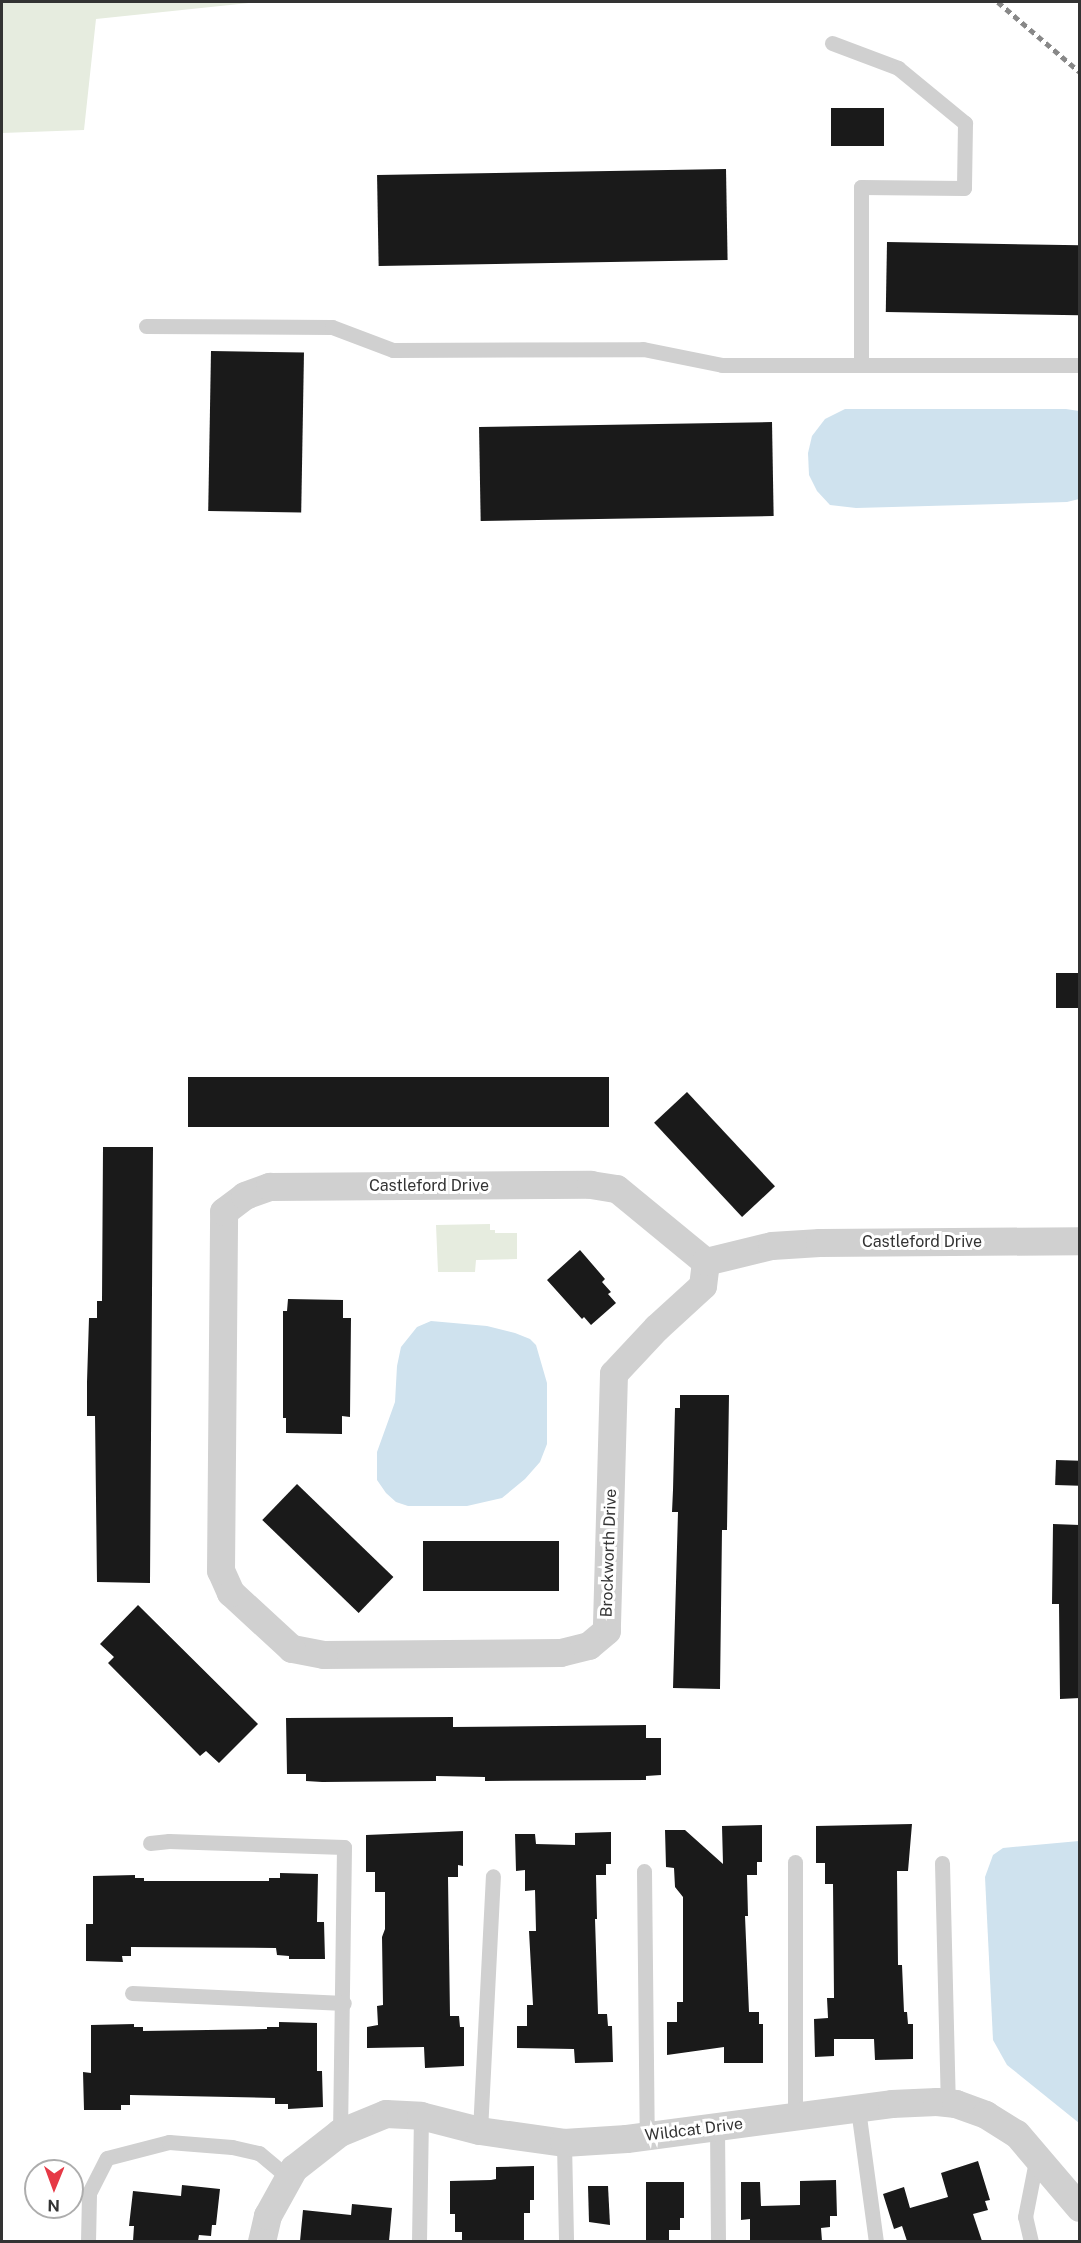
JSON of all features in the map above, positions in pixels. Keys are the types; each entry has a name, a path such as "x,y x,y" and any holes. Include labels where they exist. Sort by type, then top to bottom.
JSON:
{"street":[{"name":"Castleford Drive","path":"292,1649 231,1593 221,1572 224,1212 245,1196 270,1187 591,1185 617,1189 706,1262 772,1246 820,1243 1080,1241"},
{"name":"Brockworth Drive","path":"292,1649 324,1655 561,1653 589,1646 607,1631 614,1374 657,1328 703,1286 706,1262"},
{"name":"Wildcat Drive","path":"262,2241 268,2216 294,2169 340,2133 386,2114 421,2116 480,2131 564,2143 647,2136 903,2104 948,2103 986,2115 1005,2125 1037,2156 1080,2208"},
{"name":"Wildcat Drive","path":"1037,2156 1071,2180 1080,2182"}],"lane":[{"path":"832,42 898,68 965,123 964,188 861,187 861,365"},
{"path":"146,326 332,327 393,350 643,349 722,365 1080,365"},
{"path":"150,1843 169,1841 344,1847 344,2003 340,2133"},
{"path":"795,1862 795,2117"},
{"path":"942,1863 948,2103"},
{"path":"644,1871 647,2136"},
{"path":"480,2131 494,1876"},
{"path":"132,1993 344,2003"},
{"path":"858,2109 876,2241"},
{"path":"419,2241 421,2116"},
{"path":"717,2127 718,2241"},
{"path":"88,2241 89,2193 107,2158 169,2142 232,2147 259,2153 289,2178"},
{"path":"564,2143 567,2241"},
{"path":"1031,2241 1025,2217 1037,2156"}],"shaded area":[{"path":"2,2 258,2 96,19 84,130 2,133"},
{"path":"490,1224 490,1230 495,1230 495,1233 517,1233 517,1259 476,1260 475,1272 438,1272 436,1225"}],"water":[{"path":"845,409 1066,409 1079,411 1079,499 1067,502 856,508 830,505 817,491 809,475 808,453 812,436 825,419"},
{"path":"431,1321 487,1326 515,1333 530,1339 536,1345 547,1383 547,1444 540,1462 525,1479 502,1498 467,1506 408,1506 396,1502 377,1480 377,1452 395,1402 397,1366 401,1347 417,1327"},
{"path":"1080,1841 1079,2123 1007,2065 993,2040 985,1877 993,1855 1003,1848"}],"building":[{"path":"831,108 884,108 884,146 831,146"},
{"path":"726,169 728,260 379,266 377,175"},
{"path":"887,242 1080,245 1079,315 886,312"},
{"path":"211,351 304,353 301,513 208,511"},
{"path":"772,422 774,516 481,521 479,427"},
{"path":"1056,973 1080,973 1080,1008 1056,1008"},
{"path":"188,1077 609,1077 609,1127 188,1127"},
{"path":"687,1092 775,1186 742,1217 654,1123"},
{"path":"103,1147 153,1147 150,1583 97,1582 95,1416 87,1416 87,1382 89,1318 97,1318 97,1301 102,1301"},
{"path":"580,1250 605,1279 602,1282 611,1292 608,1294 616,1303 591,1325 584,1317 582,1319 547,1280"},
{"path":"288,1299 343,1300 343,1318 351,1318 350,1417 342,1416 342,1434 286,1433 286,1418 283,1418 283,1311 287,1311"},
{"path":"680,1395 729,1395 727,1530 722,1530 720,1689 673,1688 678,1512 672,1512 675,1408 680,1408"},
{"path":"1056,1460 1080,1461 1079,1486 1055,1485"},
{"path":"297,1484 393,1577 359,1613 262,1520"},
{"path":"1053,1524 1080,1525 1080,1698 1060,1699 1059,1604 1052,1604"},
{"path":"423,1541 559,1541 559,1591 423,1591"},
{"path":"138,1605 258,1724 219,1763 206,1751 200,1756 108,1663 114,1657 100,1644"},
{"path":"453,1717 453,1727 646,1725 646,1738 661,1738 661,1775 646,1776 646,1780 485,1781 485,1777 436,1776 436,1781 322,1782 306,1781 306,1774 287,1774 286,1718"},
{"path":"912,1824 908,1871 897,1871 898,1965 902,1965 904,2012 907,2012 908,2024 913,2024 913,2059 875,2060 874,2039 834,2039 834,2056 815,2057 814,2019 828,2018 827,1998 834,1998 833,1884 825,1884 825,1863 816,1863 816,1826"},
{"path":"762,1825 762,1862 757,1862 757,1875 747,1875 748,1916 745,1916 749,2012 759,2012 759,2024 763,2024 763,2063 724,2063 724,2047 667,2055 667,2022 677,2022 677,2002 683,2002 683,1897 675,1887 674,1868 666,1867 665,1830 685,1830 723,1864 722,1826"},
{"path":"463,1831 463,1866 458,1865 458,1877 448,1877 450,2016 459,2016 460,2027 464,2027 464,2066 425,2068 424,2047 367,2048 367,2027 378,2025 377,2006 383,2005 382,1937 385,1929 385,1892 375,1892 375,1872 366,1872 366,1835"},
{"path":"611,1832 611,1864 606,1864 606,1875 596,1875 597,1919 595,1919 598,2014 607,2014 608,2026 612,2026 613,2062 575,2063 574,2049 517,2048 517,2026 527,2026 527,2005 533,2005 529,1931 536,1931 535,1890 525,1891 525,1870 516,1871 515,1834 535,1834 536,1844 575,1845 575,1833"},
{"path":"280,1873 318,1874 317,1922 324,1922 325,1959 289,1959 289,1956 277,1955 276,1948 131,1947 131,1956 122,1956 123,1962 86,1961 86,1924 93,1924 93,1876 135,1875 135,1878 144,1878 144,1881 269,1881 269,1878 280,1878"},
{"path":"279,2022 317,2023 317,2071 322,2071 323,2107 288,2109 288,2104 275,2104 275,2098 130,2095 130,2105 121,2105 121,2110 84,2110 83,2072 91,2073 91,2025 134,2024 134,2027 143,2027 143,2031 267,2029 267,2027 279,2027"},
{"path":"978,2161 990,2200 985,2201 988,2210 973,2214 982,2241 907,2241 902,2226 894,2229 883,2194 904,2187 910,2208 948,2197 941,2173"},
{"path":"534,2166 534,2200 530,2200 530,2213 524,2213 524,2241 462,2241 462,2232 455,2232 455,2214 450,2214 450,2181 491,2180 496,2179 496,2167"},
{"path":"836,2180 837,2216 830,2216 830,2227 821,2228 822,2241 750,2240 750,2219 741,2220 741,2182 760,2182 761,2206 800,2205 800,2181"},
{"path":"646,2182 684,2182 684,2218 680,2218 680,2230 669,2230 669,2241 646,2241"},
{"path":"182,2185 220,2189 216,2225 212,2225 211,2236 199,2235 198,2241 133,2241 134,2226 129,2226 133,2191 181,2196"},
{"path":"588,2186 608,2186 610,2225 589,2222"},
{"path":"352,2204 392,2208 389,2241 300,2241 303,2210 351,2215"}],"railway":[{"path":"998,2 1080,72"}]}
